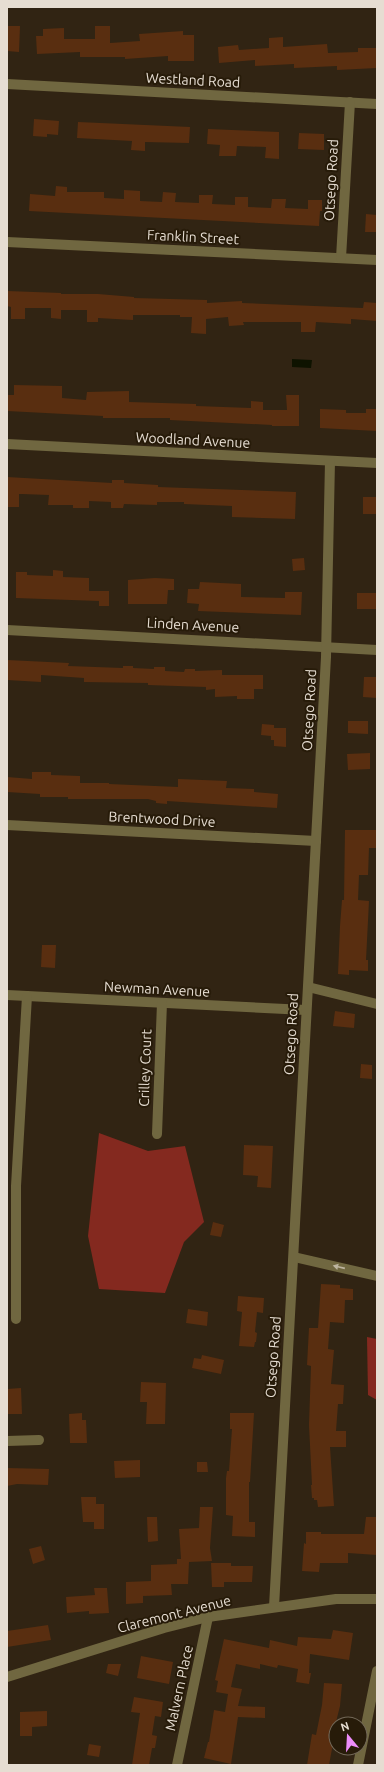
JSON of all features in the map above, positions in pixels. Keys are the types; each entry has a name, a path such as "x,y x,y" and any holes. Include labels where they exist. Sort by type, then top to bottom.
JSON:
{"street":[{"name":"Westland Road","path":"7,84 377,104"},
{"name":"Otsego Road","path":"341,258 350,102"},
{"name":"Franklin Street","path":"7,242 377,260"},
{"name":"Woodland Avenue","path":"7,444 377,464"},
{"name":"Otsego Road","path":"274,1607 327,647 330,461"},
{"name":"Linden Avenue","path":"7,630 377,650"},
{"name":"Brentwood Drive","path":"7,825 316,841"},
{"path":"308,987 377,1004"},
{"name":"Newman Avenue","path":"7,994 306,1010"},
{"path":"16,1319 16,1186 27,996"},
{"name":"Crilley Court","path":"157,1134 162,1003"},
{"path":"294,1257 377,1276"},
{"path":"7,1441 39,1440"},
{"name":"Claremont Avenue","path":"7,1678 164,1628 208,1617 274,1607 336,1600 377,1599"},
{"name":"Malvern Place","path":"177,1765 208,1617"},
{"path":"358,1765 377,1671"}],"shaded area":[{"path":"292,359 312,360 311,368 292,367"},
{"path":"99,1133 148,1151 185,1146 204,1222 184,1242 165,1293 99,1289 88,1236"},
{"path":"367,1337 377,1339 377,1400 368,1395"}],"building":[{"path":"8,26 20,26 19,52 7,51"},
{"path":"95,26 110,26 110,43 140,41 139,34 183,31 183,35 194,35 194,61 168,61 168,56 125,59 125,57 80,57 80,52 37,54 36,36 43,36 43,29 64,28 64,39 95,39"},
{"path":"283,37 283,47 327,44 328,53 358,52 358,48 377,48 377,68 337,70 337,66 294,68 294,64 255,66 255,60 219,63 218,47 238,45 239,50 269,48 269,38"},
{"path":"34,119 59,121 58,135 47,134 47,137 33,136"},
{"path":"78,122 190,127 189,143 145,142 145,151 131,150 132,141 77,138"},
{"path":"208,129 279,132 279,159 265,158 266,147 237,146 236,156 219,156 220,145 207,144"},
{"path":"299,133 324,134 324,150 298,149"},
{"path":"56,186 67,187 67,192 104,192 104,198 124,199 124,190 140,191 140,201 162,202 163,192 176,193 175,202 199,203 199,195 213,195 212,204 235,205 235,197 248,197 248,207 271,208 272,199 286,199 285,208 308,209 308,200 322,200 322,211 320,211 319,226 29,211 30,194 55,196"},
{"path":"366,214 377,215 377,232 365,232"},
{"path":"7,291 61,294 98,294 134,298 207,300 207,303 242,301 242,303 363,308 364,302 377,303 377,321 351,319 351,324 316,322 315,332 301,332 301,322 243,322 244,325 229,326 228,317 206,319 206,334 191,333 192,317 180,317 180,315 133,315 133,320 98,318 98,322 87,322 87,310 61,310 61,319 51,318 51,308 25,308 25,319 11,319 11,307 7,306"},
{"path":"14,385 62,386 62,398 86,400 87,392 129,391 129,402 196,404 196,406 251,408 251,401 263,402 263,410 287,410 286,395 299,395 299,426 272,426 170,420 170,418 103,418 103,416 7,411 7,395 14,395"},
{"path":"320,409 346,410 346,413 366,413 366,409 377,409 377,431 320,428"},
{"path":"7,477 112,483 112,480 124,480 124,483 158,485 158,487 296,492 295,519 232,517 232,506 184,504 184,502 157,502 157,505 124,504 123,508 111,508 111,502 89,501 89,508 73,508 73,505 48,505 49,495 19,494 19,507 7,507"},
{"path":"363,497 377,497 377,514 363,514"},
{"path":"304,558 305,570 293,571 292,559"},
{"path":"53,570 63,571 63,577 89,578 89,591 109,591 109,606 99,606 99,601 16,598 16,572 27,572 27,575 53,576"},
{"path":"155,578 174,579 174,590 168,590 167,604 128,604 128,580"},
{"path":"200,582 241,584 241,597 285,598 285,592 302,592 301,615 198,611 199,604 187,603 188,589 199,589"},
{"path":"357,593 377,593 376,609 357,609"},
{"path":"7,660 69,663 68,666 123,668 123,666 133,666 133,668 154,669 154,667 165,667 165,671 184,672 185,669 195,669 195,671 222,670 222,675 263,675 263,689 254,689 254,699 237,699 237,696 215,697 215,689 206,690 206,687 148,685 148,683 84,682 84,678 41,675 41,682 7,680"},
{"path":"364,677 377,677 377,698 363,697"},
{"path":"348,721 368,721 368,734 348,733"},
{"path":"262,724 274,725 274,728 286,728 286,747 274,746 274,740 271,740 271,736 261,735"},
{"path":"370,753 370,769 348,770 347,754"},
{"path":"32,772 51,772 51,775 80,776 80,783 178,787 178,779 227,781 226,788 254,789 254,792 278,794 277,808 167,801 167,804 156,803 156,801 148,799 68,799 68,797 40,797 40,794 7,792 7,777 32,779"},
{"path":"345,830 377,830 377,848 369,848 368,875 359,875 358,900 369,901 366,960 368,960 368,971 349,970 349,975 338,974 342,900 344,900"},
{"path":"42,945 56,945 55,968 41,967"},
{"path":"335,1011 355,1014 354,1028 333,1026"},
{"path":"361,1064 372,1065 372,1079 360,1078"},
{"path":"244,1145 273,1146 271,1188 257,1187 258,1176 243,1175"},
{"path":"213,1222 224,1225 221,1237 210,1235"},
{"path":"321,1284 340,1285 340,1288 353,1289 353,1300 345,1300 344,1323 330,1322 328,1349 334,1350 331,1384 344,1385 343,1404 338,1404 336,1431 346,1431 346,1447 330,1447 334,1506 318,1507 317,1500 312,1498 309,1425 311,1366 307,1365 309,1328 318,1328"},
{"path":"238,1296 264,1298 263,1313 257,1312 255,1332 257,1333 254,1347 239,1346 242,1312 237,1311"},
{"path":"188,1309 208,1312 207,1326 186,1323"},
{"path":"202,1355 224,1360 221,1374 192,1368 194,1358 201,1359"},
{"path":"141,1382 166,1383 165,1424 146,1424 147,1402 140,1402"},
{"path":"21,1388 22,1414 7,1414 7,1389"},
{"path":"82,1413 82,1420 86,1420 87,1443 70,1443 69,1414"},
{"path":"230,1413 254,1413 249,1482 249,1522 255,1522 255,1537 232,1536 233,1516 226,1515 226,1478 227,1471 229,1471 232,1429 230,1429"},
{"path":"140,1460 140,1477 115,1478 114,1461"},
{"path":"197,1462 207,1462 208,1472 197,1472"},
{"path":"7,1468 49,1469 48,1485 17,1484 7,1486"},
{"path":"81,1497 96,1497 96,1504 104,1504 104,1529 94,1529 94,1522 83,1522"},
{"path":"200,1507 213,1507 210,1548 212,1561 189,1562 188,1584 171,1584 172,1595 143,1596 143,1603 126,1604 126,1582 151,1581 151,1565 177,1564 177,1559 181,1559 179,1529 199,1528"},
{"path":"147,1517 157,1517 158,1541 148,1542"},
{"path":"366,1517 377,1517 377,1555 348,1553 348,1563 320,1563 319,1572 302,1571 304,1543 306,1544 306,1532 321,1532 321,1534 364,1534"},
{"path":"41,1546 45,1560 33,1564 29,1549"},
{"path":"211,1563 231,1563 231,1566 253,1566 252,1582 224,1582 224,1587 212,1587"},
{"path":"94,1588 107,1588 109,1613 89,1614 89,1611 67,1613 66,1597 95,1595"},
{"path":"48,1625 51,1640 7,1647 7,1631"},
{"path":"333,1630 353,1633 349,1660 310,1654 309,1673 311,1673 309,1684 296,1682 298,1669 278,1665 277,1668 260,1664 260,1669 236,1664 231,1687 242,1689 238,1706 265,1707 265,1718 238,1717 231,1764 204,1758 209,1742 214,1710 225,1712 228,1694 216,1692 218,1681 215,1680 224,1639 269,1648 270,1640 297,1646 298,1637 331,1639"},
{"path":"141,1656 173,1662 169,1684 137,1678"},
{"path":"108,1664 121,1664 118,1676 106,1673"},
{"path":"324,1683 342,1684 338,1716 328,1716 328,1756 331,1756 329,1765 307,1765 312,1734 316,1735 322,1705"},
{"path":"134,1697 163,1702 161,1717 155,1716 152,1735 157,1736 155,1748 152,1748 149,1765 132,1765 140,1713 131,1712"},
{"path":"47,1711 47,1726 32,1727 32,1736 20,1736 20,1712"},
{"path":"89,1744 101,1746 99,1757 87,1755"}]}
